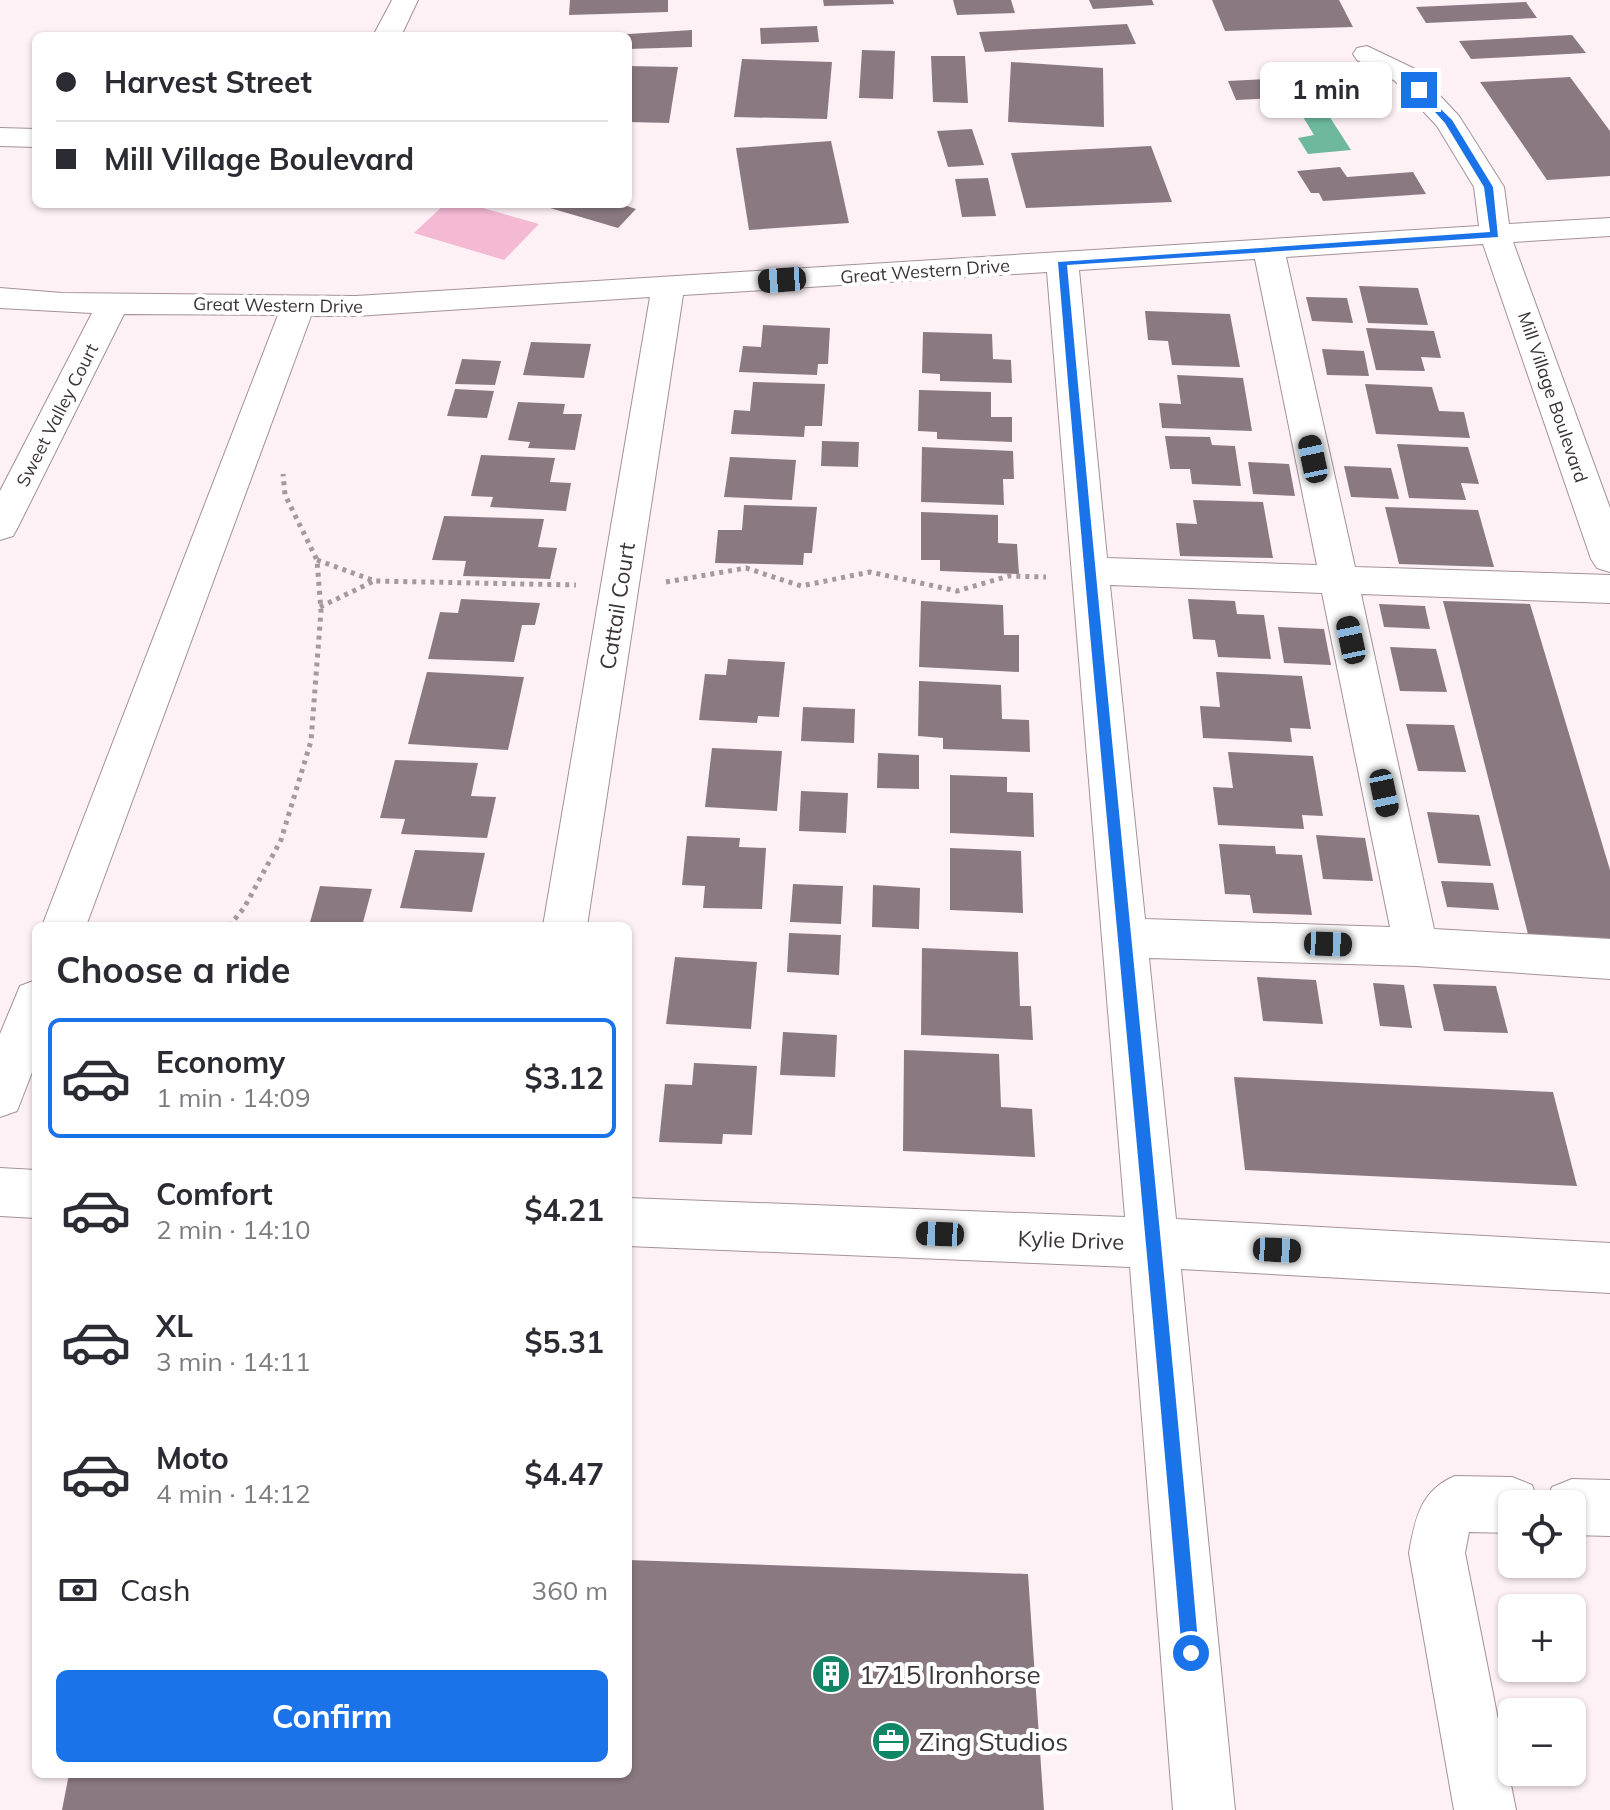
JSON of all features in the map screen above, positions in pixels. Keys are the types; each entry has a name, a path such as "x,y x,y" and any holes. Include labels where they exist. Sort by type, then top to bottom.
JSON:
{"street":[{"path":"389,32 405,0"},
{"name":"Mill Village Boulevard","path":"1374,59 1379,79 1437,149 1454,185 1495,235 1610,559"},
{"path":"0,137 32,138"},
{"name":"Great Western Drive","path":"0,298 113,303 356,306 1610,227"},
{"path":"1269,249 1416,947"},
{"path":"1062,262 1123,938 1155,1243 1204,1810"},
{"name":"Cattail Court","path":"566,922 668,287"},
{"name":"Sweet Valley Court","path":"0,527 113,303"},
{"path":"66,922 298,306"},
{"path":"1089,574 1610,589"},
{"path":"1123,938 1416,947 1610,959"},
{"path":"0,1095 32,1011"},
{"path":"0,1192 32,1194"},
{"name":"Kylie Drive","path":"632,1222 1155,1243 1610,1268"},
{"path":"1485,1810 1437,1553 1442,1522 1455,1504 1498,1505"},
{"path":"1586,1507 1610,1508"}],"path":[{"path":"232,922 244,908 281,840 311,741 320,607 317,560 285,495 282,464"},
{"path":"317,560 375,581 620,587 698,579 746,568 801,586 870,572 957,591 1009,576 1089,574"},
{"path":"320,607 375,581"}],"shaded area":[{"path":"1322,105 1351,150 1308,154 1298,138 1314,135 1297,107"},
{"path":"441,208 483,208 539,224 504,260 414,233"}],"building":[{"path":"570,0 668,0 668,12 569,15"},
{"path":"823,0 893,0 894,4 824,6"},
{"path":"953,0 1011,0 1015,13 957,15"},
{"path":"1089,0 1152,0 1154,5 1093,9"},
{"path":"1212,0 1339,0 1353,27 1225,31"},
{"path":"1526,2 1537,18 1426,23 1416,7"},
{"path":"1127,24 1136,44 985,52 979,32"},
{"path":"817,26 819,42 761,44 760,28"},
{"path":"692,30 692,47 632,49 632,34"},
{"path":"1572,35 1586,53 1471,59 1459,41"},
{"path":"862,50 895,51 893,99 859,98"},
{"path":"931,56 965,56 968,103 933,102"},
{"path":"742,59 832,62 827,119 734,117"},
{"path":"1011,62 1103,68 1104,127 1008,122"},
{"path":"632,66 678,67 669,123 632,122"},
{"path":"1345,75 1355,94 1236,100 1228,81"},
{"path":"1570,77 1610,131 1610,176 1547,180 1480,82"},
{"path":"972,129 984,165 948,167 937,131"},
{"path":"831,141 849,223 749,230 736,148"},
{"path":"1151,146 1172,202 1026,208 1011,153"},
{"path":"1340,167 1347,177 1413,172 1426,194 1323,201 1319,193 1311,193 1297,171"},
{"path":"988,178 996,216 962,217 955,179"},
{"path":"550,208 636,209 618,228"},
{"path":"1359,286 1418,288 1428,325 1368,323"},
{"path":"1306,297 1347,298 1353,323 1312,321"},
{"path":"1145,311 1230,314 1240,367 1172,365 1168,341 1148,340"},
{"path":"763,325 830,328 828,364 818,364 817,375 739,372 743,346 761,347"},
{"path":"1366,328 1434,331 1441,358 1421,357 1425,371 1376,370"},
{"path":"923,332 992,334 993,359 1011,360 1012,383 940,381 940,374 922,373"},
{"path":"531,342 591,344 584,378 523,375"},
{"path":"1322,349 1364,351 1369,376 1327,375"},
{"path":"462,359 501,361 495,385 455,384"},
{"path":"1177,375 1243,378 1252,431 1162,428 1159,403 1181,404"},
{"path":"753,382 825,384 822,426 805,426 804,437 731,434 734,410 750,411"},
{"path":"1365,384 1432,387 1439,411 1464,412 1470,438 1376,434"},
{"path":"455,389 494,391 487,418 447,416"},
{"path":"919,390 991,392 991,417 1012,417 1012,442 937,439 937,432 918,431"},
{"path":"518,402 565,404 563,414 582,414 575,450 528,448 530,442 508,440"},
{"path":"1165,436 1210,437 1212,445 1235,446 1241,486 1192,484 1190,469 1170,469"},
{"path":"822,441 859,442 858,467 821,466"},
{"path":"1397,444 1468,447 1479,484 1461,483 1466,500 1409,498"},
{"path":"922,447 1013,451 1014,479 1003,479 1004,505 921,502"},
{"path":"481,455 555,458 550,482 571,483 566,511 490,507 493,497 471,496"},
{"path":"730,457 796,460 792,500 724,497"},
{"path":"1248,462 1289,464 1295,496 1253,494"},
{"path":"1344,466 1391,468 1399,499 1351,497"},
{"path":"1193,500 1263,502 1273,558 1180,556 1176,523 1197,524"},
{"path":"744,505 817,507 812,553 804,553 803,565 715,563 718,530 742,530"},
{"path":"1385,507 1478,510 1494,567 1399,564"},
{"path":"921,512 998,515 998,543 1017,544 1019,574 940,571 940,560 921,560"},
{"path":"444,516 544,519 538,547 557,548 550,579 463,576 466,561 432,560"},
{"path":"461,599 540,603 535,625 522,625 514,662 428,659 440,612 458,613"},
{"path":"1188,599 1235,601 1237,614 1264,615 1271,659 1218,657 1215,640 1193,639"},
{"path":"921,601 1003,605 1004,635 1019,635 1019,672 919,667"},
{"path":"1443,601 1530,604 1610,870 1610,941 1529,938"},
{"path":"1379,604 1425,606 1430,629 1384,627"},
{"path":"1278,627 1324,629 1331,665 1284,663"},
{"path":"1390,647 1436,649 1447,692 1400,691"},
{"path":"728,659 785,662 779,717 758,716 757,723 699,720 705,674 726,675"},
{"path":"427,672 524,677 508,750 408,744"},
{"path":"1216,672 1302,676 1311,729 1290,728 1292,742 1203,738 1200,706 1220,707"},
{"path":"919,681 1001,685 1002,719 1029,720 1030,752 943,749 943,738 918,736"},
{"path":"803,707 855,709 854,743 801,741"},
{"path":"1406,724 1454,725 1466,772 1418,771"},
{"path":"712,748 782,751 777,811 705,807"},
{"path":"1228,752 1313,756 1323,816 1302,815 1304,829 1218,825 1213,787 1233,788"},
{"path":"878,753 919,755 919,789 877,788"},
{"path":"395,760 478,763 471,796 496,797 487,838 401,834 405,819 380,818"},
{"path":"950,775 1007,777 1007,792 1033,793 1034,837 950,833"},
{"path":"801,791 848,793 846,833 799,831"},
{"path":"1427,812 1479,815 1491,866 1438,863"},
{"path":"1316,835 1365,838 1373,881 1323,879"},
{"path":"687,836 740,838 739,847 766,848 762,909 703,908 705,886 682,885"},
{"path":"1219,844 1275,846 1276,854 1302,855 1312,915 1253,913 1250,895 1225,894"},
{"path":"950,848 1021,851 1023,913 950,910"},
{"path":"415,850 485,853 472,912 400,908"},
{"path":"1441,881 1493,883 1499,910 1447,907"},
{"path":"793,884 843,886 841,924 790,922"},
{"path":"873,885 920,888 919,929 872,927"},
{"path":"320,886 372,889 363,922 310,922"},
{"path":"789,933 841,935 839,975 787,972"},
{"path":"922,948 1018,952 1020,1006 1031,1006 1033,1040 921,1035"},
{"path":"675,957 757,962 751,1029 666,1024"},
{"path":"1257,977 1316,980 1323,1024 1263,1021"},
{"path":"1373,983 1404,985 1412,1028 1380,1026"},
{"path":"1433,984 1496,986 1508,1033 1444,1031"},
{"path":"783,1032 837,1035 835,1077 780,1075"},
{"path":"904,1050 999,1054 1001,1107 1032,1109 1035,1157 903,1151"},
{"path":"694,1063 757,1066 752,1135 723,1134 722,1144 659,1142 665,1084 692,1085"},
{"path":"1234,1077 1553,1092 1577,1186 1245,1170"},
{"name":"1715 Ironhorse","path":"632,1560 1028,1574 1044,1810 62,1810 68,1778 632,1778"}],"place":[{"name":"1715 Ironhorse","path":"831,1674"},
{"name":"Zing Studios","path":"891,1741"}],"route":[{"path":"1191,1653 1155,1243 1109,798 1062,262 1495,235 1489,187 1449,122 1419,90"}]}
